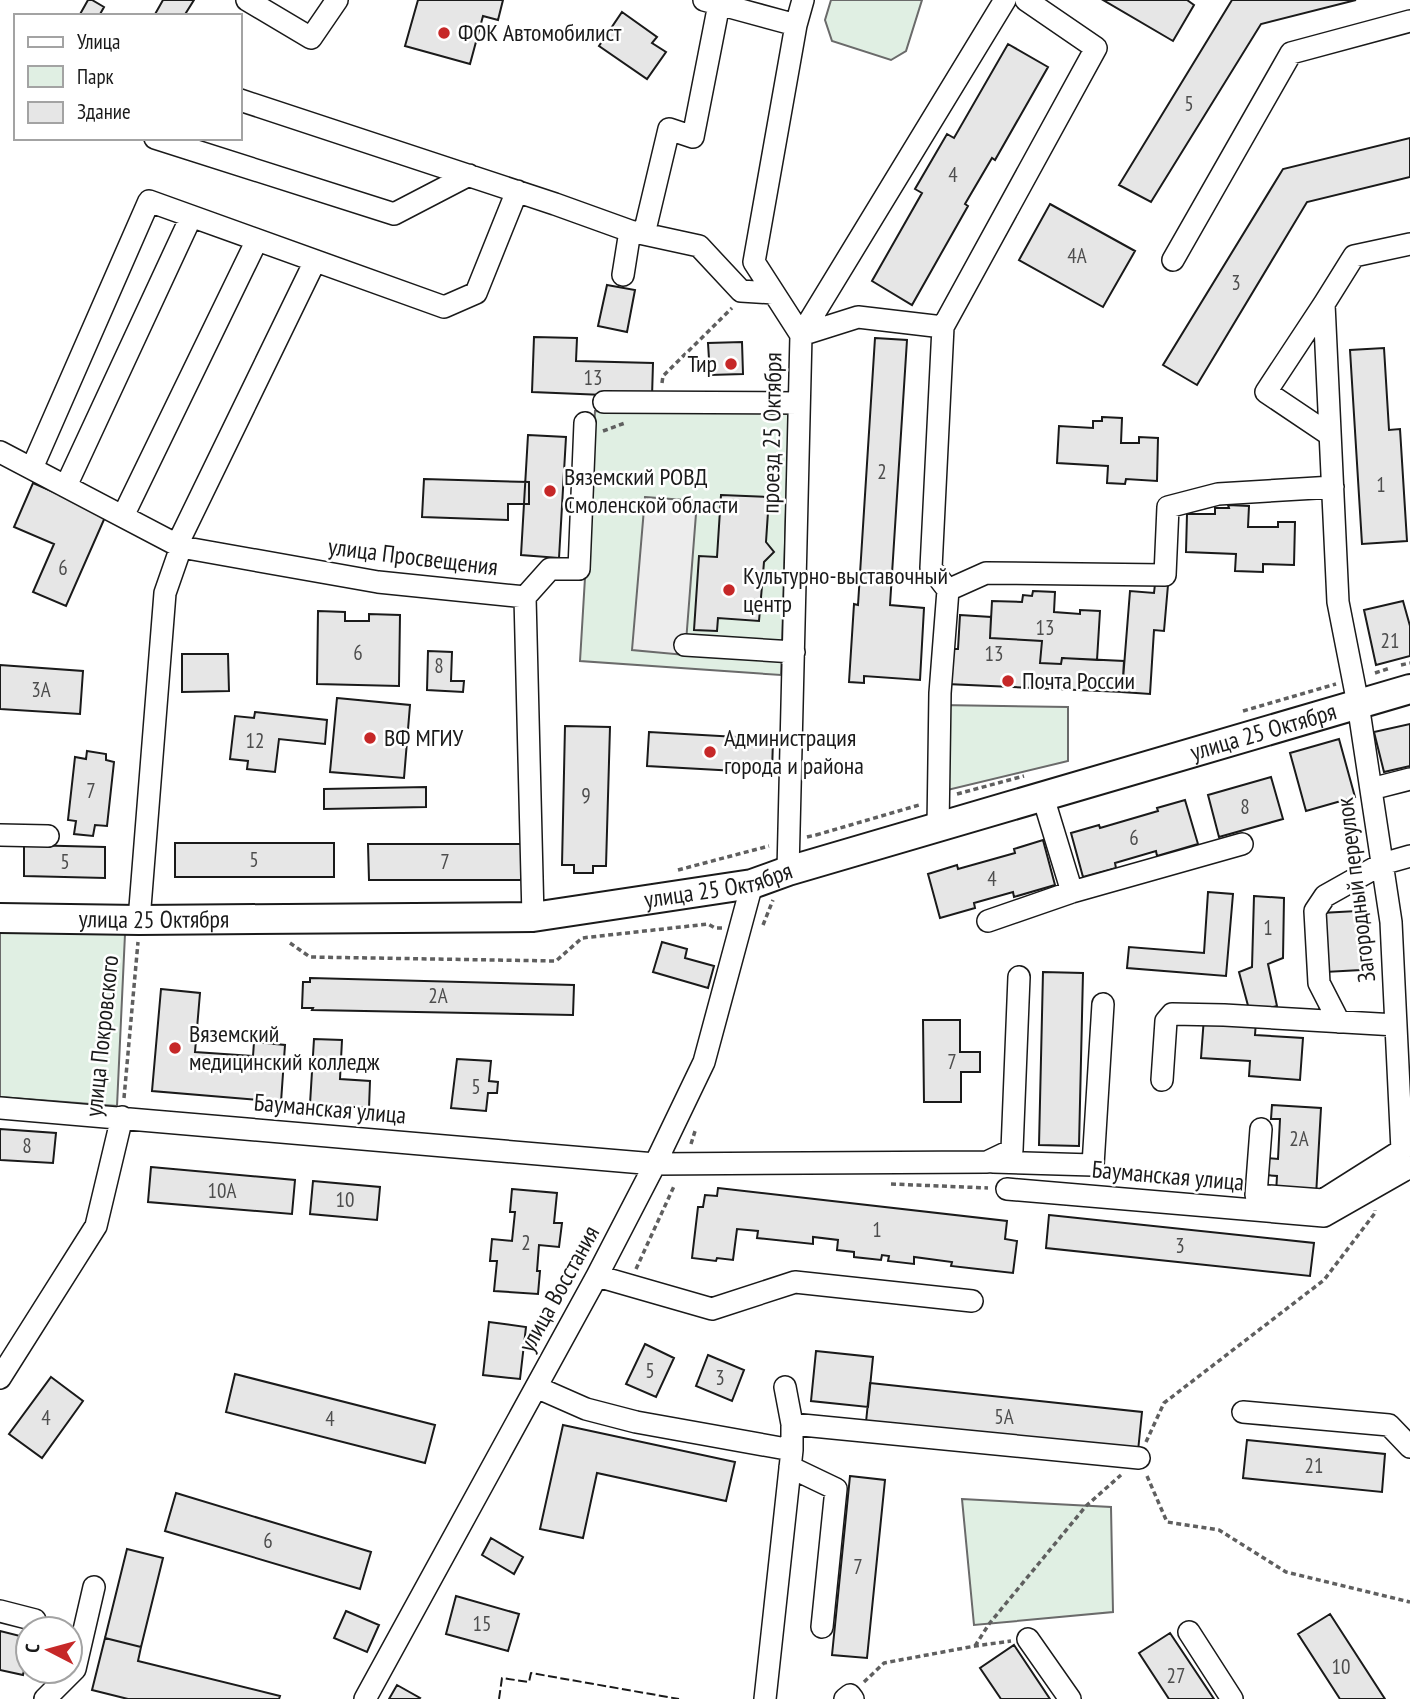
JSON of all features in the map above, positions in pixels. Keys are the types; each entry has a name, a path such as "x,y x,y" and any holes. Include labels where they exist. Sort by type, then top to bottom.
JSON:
{"main road":[{"name":"улица 25 Октября","path":"0,918 139,920 533,917 764,891 788,871 1410,689"}],"street":[{"path":"247,0 311,38 337,0"},
{"name":"проезд 25 Октября","path":"788,871 801,335 754,262 796,25 803,0"},
{"path":"801,335 1005,0"},
{"path":"938,828 940,693 948,590 931,568 943,327 1096,48 1026,0"},
{"path":"623,275 669,129 693,137 711,2 796,25"},
{"path":"1173,260 1291,53 1410,22"},
{"path":"242,101 637,232 699,246 741,291 773,293"},
{"path":"161,140 394,214 469,175"},
{"path":"32,468 149,201 444,307 476,293 517,191"},
{"path":"66,486 191,217"},
{"path":"123,516 257,240"},
{"path":"1330,435 1266,392 1354,256 1410,244"},
{"path":"139,920 165,593 179,546 316,261"},
{"name":"Загородный переулок","path":"1324,304 1338,603 1358,704 1391,922 1401,945 1396,1025 1403,1171 1324,1216"},
{"path":"801,335 858,317 943,327"},
{"path":"604,402 799,403"},
{"path":"525,597 550,569 579,569 584,430"},
{"name":"улица Просвещения","path":"0,452 179,546 378,582 525,597 533,917"},
{"path":"948,590 986,573 1165,575 1168,507 1218,494 1332,487"},
{"path":"685,645 794,652"},
{"path":"1371,789 1410,779"},
{"path":"1043,797 1072,892"},
{"path":"0,835 48,836"},
{"path":"988,920 1072,892 1242,844"},
{"path":"1339,1021 1319,983 1315,911 1325,896 1382,863 1410,856"},
{"name":"улица Восстания","path":"365,1699 597,1276 654,1164 704,1062 741,927 764,891"},
{"path":"987,1162 1012,1150 1019,977"},
{"name":"Бауманская улица","path":"0,1108 654,1164 987,1162 1093,1165 1103,1004"},
{"path":"1162,1080 1166,1021 1172,1014 1396,1025"},
{"name":"улица Покровского","path":"0,1378 96,1226 122,1117"},
{"path":"1261,1129 1256,1195 1322,1200 1402,1150"},
{"name":"Бауманская улица","path":"1007,1189 1324,1216"},
{"path":"597,1276 712,1309 795,1282 972,1301"},
{"path":"536,1387 586,1409 791,1459 836,1489 822,1628"},
{"path":"765,1699 791,1459 792,1424 785,1387"},
{"path":"1243,1412 1389,1425 1410,1447"},
{"path":"792,1424 1139,1458"},
{"path":"45,1699 75,1668 94,1587"},
{"path":"1189,1632 1232,1699"},
{"path":"1028,1639 1070,1699"}],"path":[{"path":"584,430 635,419 660,402 663,376 732,308 741,291"},
{"path":"670,872 816,835"},
{"path":"764,891 764,925"},
{"name":"улица Покровского","path":"122,1117 139,920"},
{"path":"287,941 310,957 556,961 582,938 708,924 715,929 741,927"},
{"path":"629,1285 684,1164 696,1126"},
{"path":"975,1646 989,1624 1086,1506 1139,1458 1164,1403 1324,1280 1375,1213 1376,1187"},
{"path":"1139,1458 1167,1522 1219,1530 1286,1572 1410,1602"},
{"path":"849,1698 884,1662 1028,1639"}],"green space":[{"path":"831,0 922,0 906,51 891,60 832,41 825,20"},
{"path":"595,411 789,412 781,675 580,661"},
{"path":"940,705 1068,707 1068,761 935,793"},
{"path":"0,931 125,934 117,1106 0,1097"},
{"path":"962,1499 1111,1507 1113,1612 974,1625"}],"shaded area":[{"path":"645,497 697,501 685,655 632,650"}],"building":[{"path":"88,0 104,7 100,14 80,14"},
{"path":"163,0 194,0 185,14 155,14"},
{"name":"ФОК Автомобилист","path":"418,0 503,0 498,20 483,16 470,64 405,46"},
{"path":"1103,0 1187,0 1194,5 1173,41"},
{"path":"1232,0 1356,0 1261,24 1151,202 1119,185"},
{"path":"622,12 657,37 652,43 666,52 647,79 599,46"},
{"path":"1008,44 1048,67 995,160 992,158 965,204 968,206 912,305 872,281 922,193 915,189 947,134 954,138"},
{"path":"1410,138 1410,177 1307,202 1197,385 1163,365 1283,169"},
{"path":"1050,204 1135,251 1103,307 1019,260"},
{"path":"607,285 635,290 627,332 598,326"},
{"path":"534,337 577,338 576,361 653,363 652,397 532,392"},
{"path":"875,338 907,340 890,605 924,608 920,680 864,676 864,683 849,682 854,604 858,605"},
{"path":"742,342 743,374 710,375 708,343"},
{"path":"1384,348 1389,430 1400,429 1407,541 1362,544 1350,350"},
{"path":"1102,417 1122,418 1121,443 1139,443 1139,437 1158,438 1157,481 1126,479 1125,484 1107,483 1108,466 1057,463 1059,426 1093,428 1093,421 1102,421"},
{"path":"528,435 566,437 559,558 521,555"},
{"path":"424,479 529,482 529,504 508,504 508,520 422,517"},
{"path":"33,483 106,515 66,606 33,592 54,544 14,527"},
{"name":"Культурно-выставочный центр","path":"721,495 769,497 766,542 774,552 764,562 759,621 718,618 717,631 694,630 699,556 717,557"},
{"path":"1228,505 1249,506 1248,527 1278,527 1278,522 1295,522 1294,565 1263,564 1263,572 1235,571 1236,554 1186,552 1187,514 1215,514 1215,508 1229,508"},
{"path":"1155,584 1168,585 1164,631 1154,630 1150,694 1122,692 1130,591 1154,593"},
{"path":"1033,591 1055,592 1054,612 1080,614 1080,610 1100,611 1097,660 1062,658 1061,664 1040,663 1042,641 990,638 992,601 1022,602 1023,595 1032,596"},
{"path":"1403,601 1410,626 1410,656 1376,665 1364,610"},
{"path":"318,611 345,612 345,621 369,621 369,614 400,615 399,686 317,684"},
{"path":"960,615 991,617 990,638 1042,641 1040,663 1061,664 1062,658 1124,661 1122,692 947,684 948,649 958,649"},
{"path":"428,651 452,652 451,681 464,681 463,692 427,690"},
{"path":"182,654 228,654 229,691 182,692"},
{"path":"0,665 83,671 80,714 0,709"},
{"name":"ВФ МГИУ","path":"337,698 410,705 404,778 330,772"},
{"path":"255,712 327,720 325,744 279,739 275,772 247,769 248,761 230,759 235,716 254,718"},
{"path":"1410,724 1410,766 1384,772 1374,732"},
{"path":"565,726 610,727 606,866 593,866 593,873 574,873 574,865 562,865"},
{"name":"Администрация города и района","path":"649,732 773,739 772,773 647,766"},
{"path":"1339,739 1355,797 1306,811 1290,753"},
{"path":"87,751 106,754 106,760 114,762 107,826 95,825 93,836 74,834 76,821 68,820 75,757 86,759"},
{"path":"1271,777 1283,819 1219,837 1208,795"},
{"path":"426,787 426,807 324,809 324,789"},
{"path":"1185,800 1198,844 1157,856 1156,851 1115,863 1116,868 1083,877 1071,833 1099,825 1100,828"},
{"path":"1043,840 1055,885 1014,897 1013,892 974,903 975,908 940,918 928,874 957,865 958,869 1015,853 1014,849"},
{"path":"175,843 334,843 334,877 175,877"},
{"path":"368,844 521,844 521,880 369,880"},
{"path":"24,845 105,847 105,878 24,876"},
{"path":"1208,892 1233,894 1226,976 1127,968 1129,947 1204,953"},
{"path":"1254,896 1284,898 1283,958 1268,964 1277,1006 1250,1013 1239,972 1252,967"},
{"path":"1357,911 1361,970 1325,972 1321,913"},
{"path":"662,942 687,949 685,958 714,966 708,988 653,972"},
{"path":"1043,972 1083,973 1079,1146 1039,1145"},
{"path":"310,978 574,985 573,1015 312,1010 313,1008 302,1008 303,982 310,982"},
{"name":"Вяземский медицинский колледж","path":"161,989 200,993 195,1052 253,1056 254,1042 285,1045 281,1102 152,1091"},
{"path":"1204,1017 1256,1021 1255,1035 1303,1038 1300,1080 1249,1076 1250,1061 1201,1058"},
{"path":"923,1020 960,1020 960,1052 980,1052 980,1072 961,1072 961,1102 924,1102"},
{"path":"314,1039 342,1040 340,1079 370,1081 369,1108 310,1104"},
{"path":"457,1059 491,1061 489,1081 498,1082 497,1093 488,1093 486,1111 451,1108"},
{"path":"1272,1105 1321,1108 1316,1196 1276,1193 1277,1176 1265,1175 1266,1158 1278,1159 1280,1119 1271,1119"},
{"path":"0,1129 56,1133 53,1163 0,1160"},
{"path":"151,1167 295,1180 292,1214 148,1202"},
{"path":"313,1181 380,1187 377,1220 310,1214"},
{"path":"718,1188 1007,1221 1005,1239 1017,1241 1013,1273 951,1266 952,1262 914,1257 914,1264 888,1261 889,1256 882,1255 881,1260 854,1257 854,1252 837,1250 838,1240 813,1237 813,1244 757,1238 758,1231 737,1229 733,1260 692,1258 698,1207 703,1207 705,1195 717,1196"},
{"path":"512,1189 557,1193 554,1223 562,1223 559,1247 539,1245 538,1294 494,1291 497,1261 490,1261 492,1239 512,1241 515,1212 510,1212"},
{"path":"1049,1215 1314,1243 1310,1276 1046,1248"},
{"path":"489,1322 526,1327 520,1379 483,1375"},
{"path":"645,1344 674,1358 656,1397 626,1384"},
{"path":"816,1351 873,1357 868,1407 811,1401"},
{"path":"708,1355 744,1370 732,1401 696,1386"},
{"path":"235,1374 435,1425 425,1463 226,1412"},
{"path":"51,1377 83,1401 42,1458 9,1434"},
{"path":"870,1383 1142,1412 1138,1451 866,1422"},
{"path":"563,1425 735,1462 726,1501 597,1473 583,1538 540,1529"},
{"path":"1247,1440 1385,1454 1382,1492 1243,1478"},
{"path":"850,1476 885,1480 867,1658 832,1655"},
{"path":"176,1493 371,1552 360,1589 165,1531"},
{"path":"491,1538 523,1557 514,1574 482,1555"},
{"path":"127,1549 163,1558 141,1647 105,1638"},
{"path":"456,1596 519,1614 508,1651 446,1634"},
{"path":"346,1611 379,1625 367,1652 334,1638"},
{"path":"1330,1614 1385,1699 1340,1699 1298,1634"},
{"path":"0,1631 14,1634 14,1673 0,1670"},
{"path":"1170,1633 1214,1699 1169,1699 1139,1653"},
{"path":"105,1638 141,1647 138,1661 280,1696 279,1699 128,1699 92,1690"},
{"path":"1014,1645 1050,1699 1001,1699 980,1668"},
{"path":"397,1685 420,1698 389,1699"}],"fence":[{"path":"499,1699 502,1678 529,1682 531,1673 679,1699"}],"place":[{"name":"ФОК Автомобилист","path":"444,33"},
{"name":"Тир","path":"731,364"},
{"name":"Вяземский РОВД Смоленской области","path":"550,491"},
{"name":"Культурно-выставочный центр","path":"729,590"},
{"name":"Почта России","path":"1008,681"},
{"name":"ВФ МГИУ","path":"370,738"},
{"name":"Администрация города и района","path":"710,752"},
{"name":"Вяземский медицинский колледж","path":"175,1048"}]}
